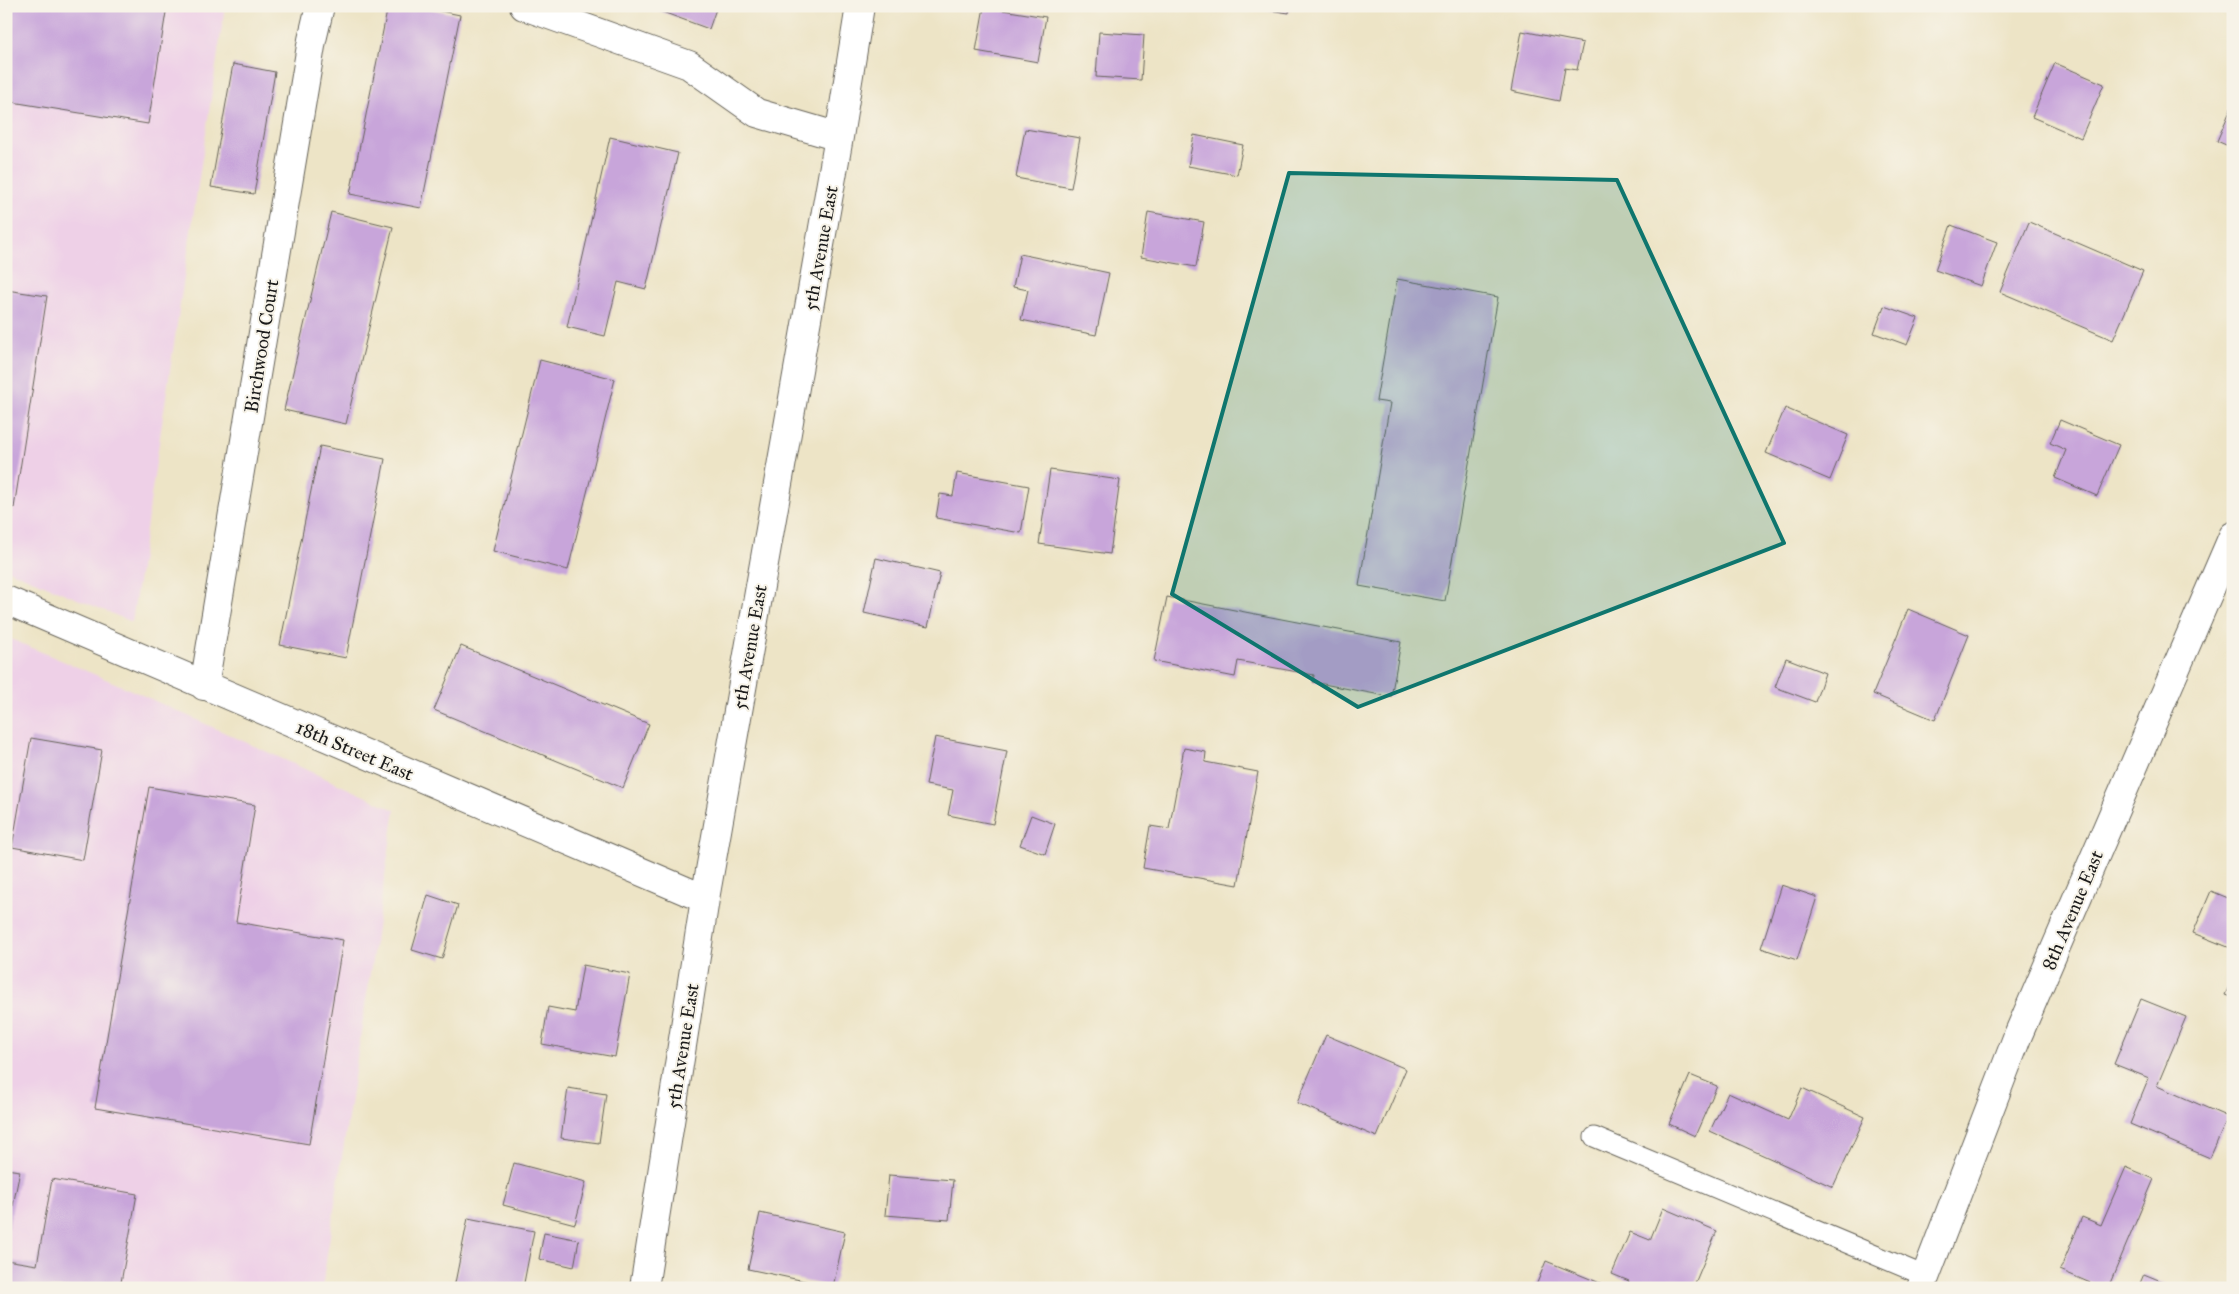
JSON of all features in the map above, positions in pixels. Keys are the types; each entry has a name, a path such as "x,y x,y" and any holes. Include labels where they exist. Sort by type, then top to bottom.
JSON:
{"street":[{"name":"Birchwood Court","path":"204,686 308,59 320,6"},
{"path":"524,6 689,65 757,113 839,137"},
{"name":"5th Avenue East","path":"644,1288 705,899 839,137 860,6"},
{"name":"8th Avenue East","path":"1923,1282 2018,1035 2233,536"},
{"name":"18th Street East","path":"6,600 705,899"}],"lane":[{"path":"1594,1137 1923,1282"}],"highlighted area":[{"path":"1289,173 1617,180 1784,543 1358,707 1172,594"}],"shaded area":[{"path":"6,6 225,6 132,622 6,569"},
{"path":"6,637 122,686 395,810 322,1288 6,1288"}],"building":[{"path":"11,6 167,6 148,124 6,101 6,35"},
{"path":"388,6 416,6 460,15 421,208 350,194"},
{"path":"646,6 717,6 709,29"},
{"path":"1262,6 1290,6 1289,13 1262,9"},
{"path":"984,7 1046,17 1038,62 976,51"},
{"path":"1522,31 1583,43 1577,70 1565,68 1559,101 1511,91"},
{"path":"1099,32 1144,35 1141,80 1096,77"},
{"path":"2055,63 2104,84 2081,138 2032,117"},
{"path":"233,64 275,72 254,194 211,187"},
{"path":"2233,104 2233,148 2217,141"},
{"path":"1025,129 1080,138 1071,188 1016,178"},
{"path":"1194,135 1243,145 1237,175 1188,166"},
{"path":"610,137 678,153 646,289 618,282 605,336 567,327"},
{"path":"331,212 393,227 346,424 284,410"},
{"path":"1148,212 1204,222 1196,267 1141,257"},
{"path":"2029,222 2143,271 2113,340 2000,292"},
{"path":"1951,225 1997,242 1981,286 1935,270"},
{"path":"1020,254 1109,273 1096,335 1021,320 1028,290 1013,287"},
{"path":"1397,279 1498,297 1445,601 1359,586 1390,403 1376,401"},
{"path":"6,290 47,296 14,508 6,507"},
{"path":"1884,306 1918,318 1907,345 1874,333"},
{"path":"540,360 615,379 568,570 493,551"},
{"path":"1785,408 1848,435 1830,480 1766,453"},
{"path":"2060,420 2119,445 2097,496 2055,478 2066,450 2050,443"},
{"path":"320,446 385,459 346,658 280,645"},
{"path":"1050,470 1120,480 1110,554 1039,544"},
{"path":"957,473 1029,486 1021,533 936,518 940,494 953,496"},
{"path":"876,558 940,573 928,627 864,613"},
{"path":"1167,597 1401,642 1391,697 1313,682 1314,675 1238,661 1235,677 1154,661"},
{"path":"1908,609 1969,635 1935,720 1873,694"},
{"path":"461,646 649,724 623,788 434,710"},
{"path":"1786,658 1825,673 1815,702 1775,687"},
{"path":"935,737 1007,751 993,824 948,815 953,790 926,785"},
{"path":"31,738 102,750 83,860 12,847"},
{"path":"1184,748 1206,752 1205,762 1258,772 1238,885 1143,868 1150,826 1169,829"},
{"path":"149,787 255,805 236,922 343,940 309,1144 95,1108"},
{"path":"1031,815 1055,824 1045,854 1020,845"},
{"path":"1781,885 1817,897 1797,960 1761,948"},
{"path":"2211,891 2233,900 2233,949 2193,933"},
{"path":"428,895 458,905 442,959 412,950"},
{"path":"583,965 630,974 615,1057 542,1044 548,1007 575,1012"},
{"path":"2233,977 2233,998 2225,995"},
{"path":"2141,999 2186,1017 2157,1086 2228,1117 2210,1158 2130,1124 2149,1078 2114,1064"},
{"path":"1326,1035 1406,1069 1377,1137 1297,1103"},
{"path":"1690,1075 1717,1086 1695,1136 1669,1124"},
{"path":"568,1088 606,1094 599,1143 561,1138"},
{"path":"1802,1088 1865,1117 1833,1187 1710,1131 1728,1093 1788,1120"},
{"path":"514,1163 586,1182 575,1224 503,1205"},
{"path":"2126,1167 2154,1179 2108,1288 2102,1288 2060,1270 2082,1217 2101,1225"},
{"path":"6,1169 20,1171 7,1235 6,1235"},
{"path":"889,1175 953,1180 949,1220 885,1215"},
{"path":"52,1179 137,1194 120,1288 6,1288 6,1260 37,1265"},
{"path":"1663,1208 1717,1231 1693,1288 1626,1288 1629,1281 1612,1274 1630,1232 1650,1240"},
{"path":"760,1213 845,1232 833,1287 748,1269"},
{"path":"468,1218 534,1231 523,1288 454,1288"},
{"path":"544,1233 579,1240 574,1267 539,1259"},
{"path":"1546,1261 1605,1285 1604,1288 1535,1288"},
{"path":"2144,1274 2178,1288 2138,1288"}]}
